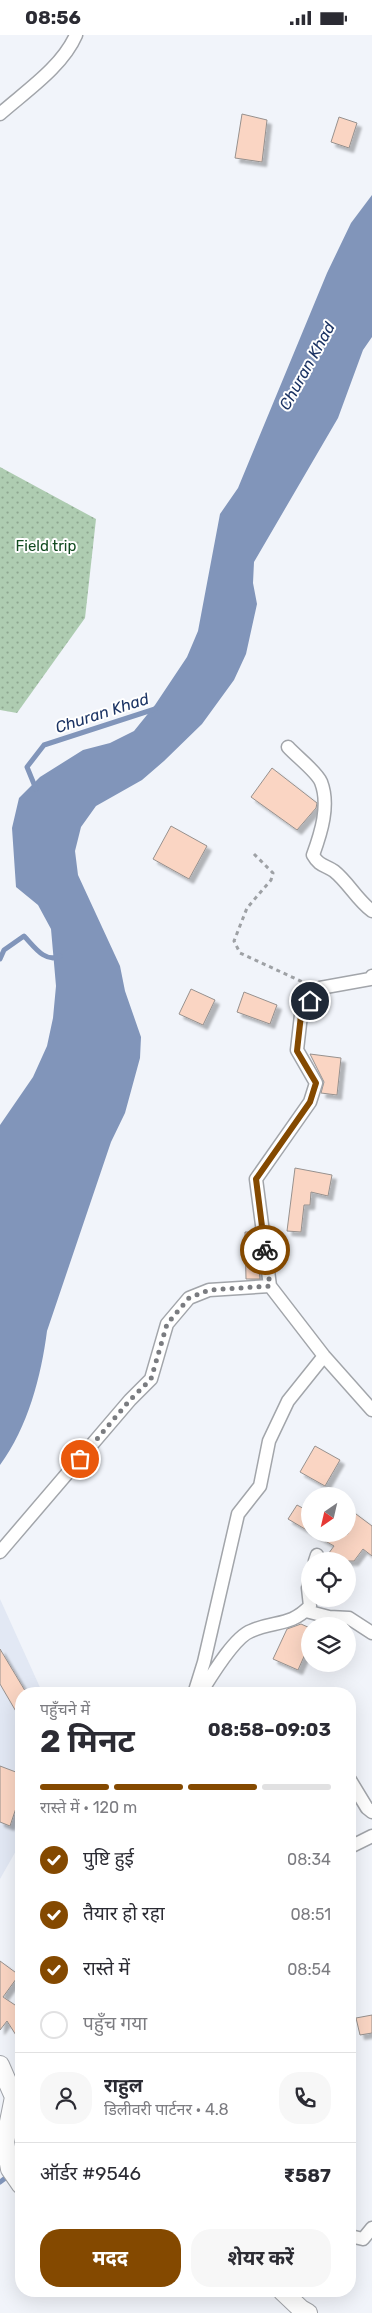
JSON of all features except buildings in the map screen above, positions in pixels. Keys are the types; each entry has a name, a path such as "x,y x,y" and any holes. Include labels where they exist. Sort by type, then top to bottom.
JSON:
{"street":[{"path":"0,114 44,75 72,46 76,35"},
{"path":"288,747 320,781 324,805 320,834 313,855 318,864 334,871 362,903 372,911"},
{"path":"372,976 370,979 320,988 301,1015 297,1051 316,1083 310,1102 256,1179 270,1286 324,1356 372,1410"},
{"path":"0,1552 130,1400 151,1379 167,1324 189,1298 209,1290 270,1286"},
{"path":"196,1687 204,1662 238,1514 260,1486 269,1441 288,1401 324,1356"},
{"path":"205,1687 237,1642 249,1631 298,1618 309,1607"},
{"path":"306,1611 329,1617 349,1617 372,1633"},
{"path":"356,1790 367,1808 372,1812"},
{"path":"356,1844 372,1836"},
{"path":"0,2065 15,2092"},
{"path":"15,2108 5,2141 5,2166 15,2178"},
{"path":"356,2237 363,2239 372,2228"},
{"path":"288,2297 308,2313"}],"path":[{"path":"254,854 273,873 271,880 247,908 234,941 240,953 304,983 320,988"}],"shaded area":[{"path":"0,1599 40,1687 15,1687 15,1853 0,1879"}],"green space":[{"name":"Field trip","path":"0,467 96,519 85,618 17,713 0,710"}],"water":[{"path":"372,195 372,337 363,350 338,418 254,562 253,583 257,604 246,654 234,680 202,724 142,780 96,806 81,827 75,851 78,875 120,966 125,991 141,1037 140,1058 125,1113 111,1142 47,1331 32,1401 18,1435 0,1465 0,1125 33,1077 47,1046 53,1018 56,986 51,929 38,905 16,887 12,828 19,798 40,777 83,750 110,743 134,731 155,705 187,657 198,631 220,514 238,488 327,273 351,223"}],"waterway":[{"name":"Churan Khad","path":"36,789 27,767 44,745 155,709"},
{"path":"0,959 4,950 24,936 44,956 49,958 60,956"},
{"path":"0,2182 8,2176"}],"way so far":[{"path":"80,1459 130,1400 151,1379 167,1324 189,1298 209,1290 270,1286 265,1250"}],"route":[{"path":"265,1250 256,1179 310,1102 316,1083 297,1051 301,1015 310,1001"}]}
